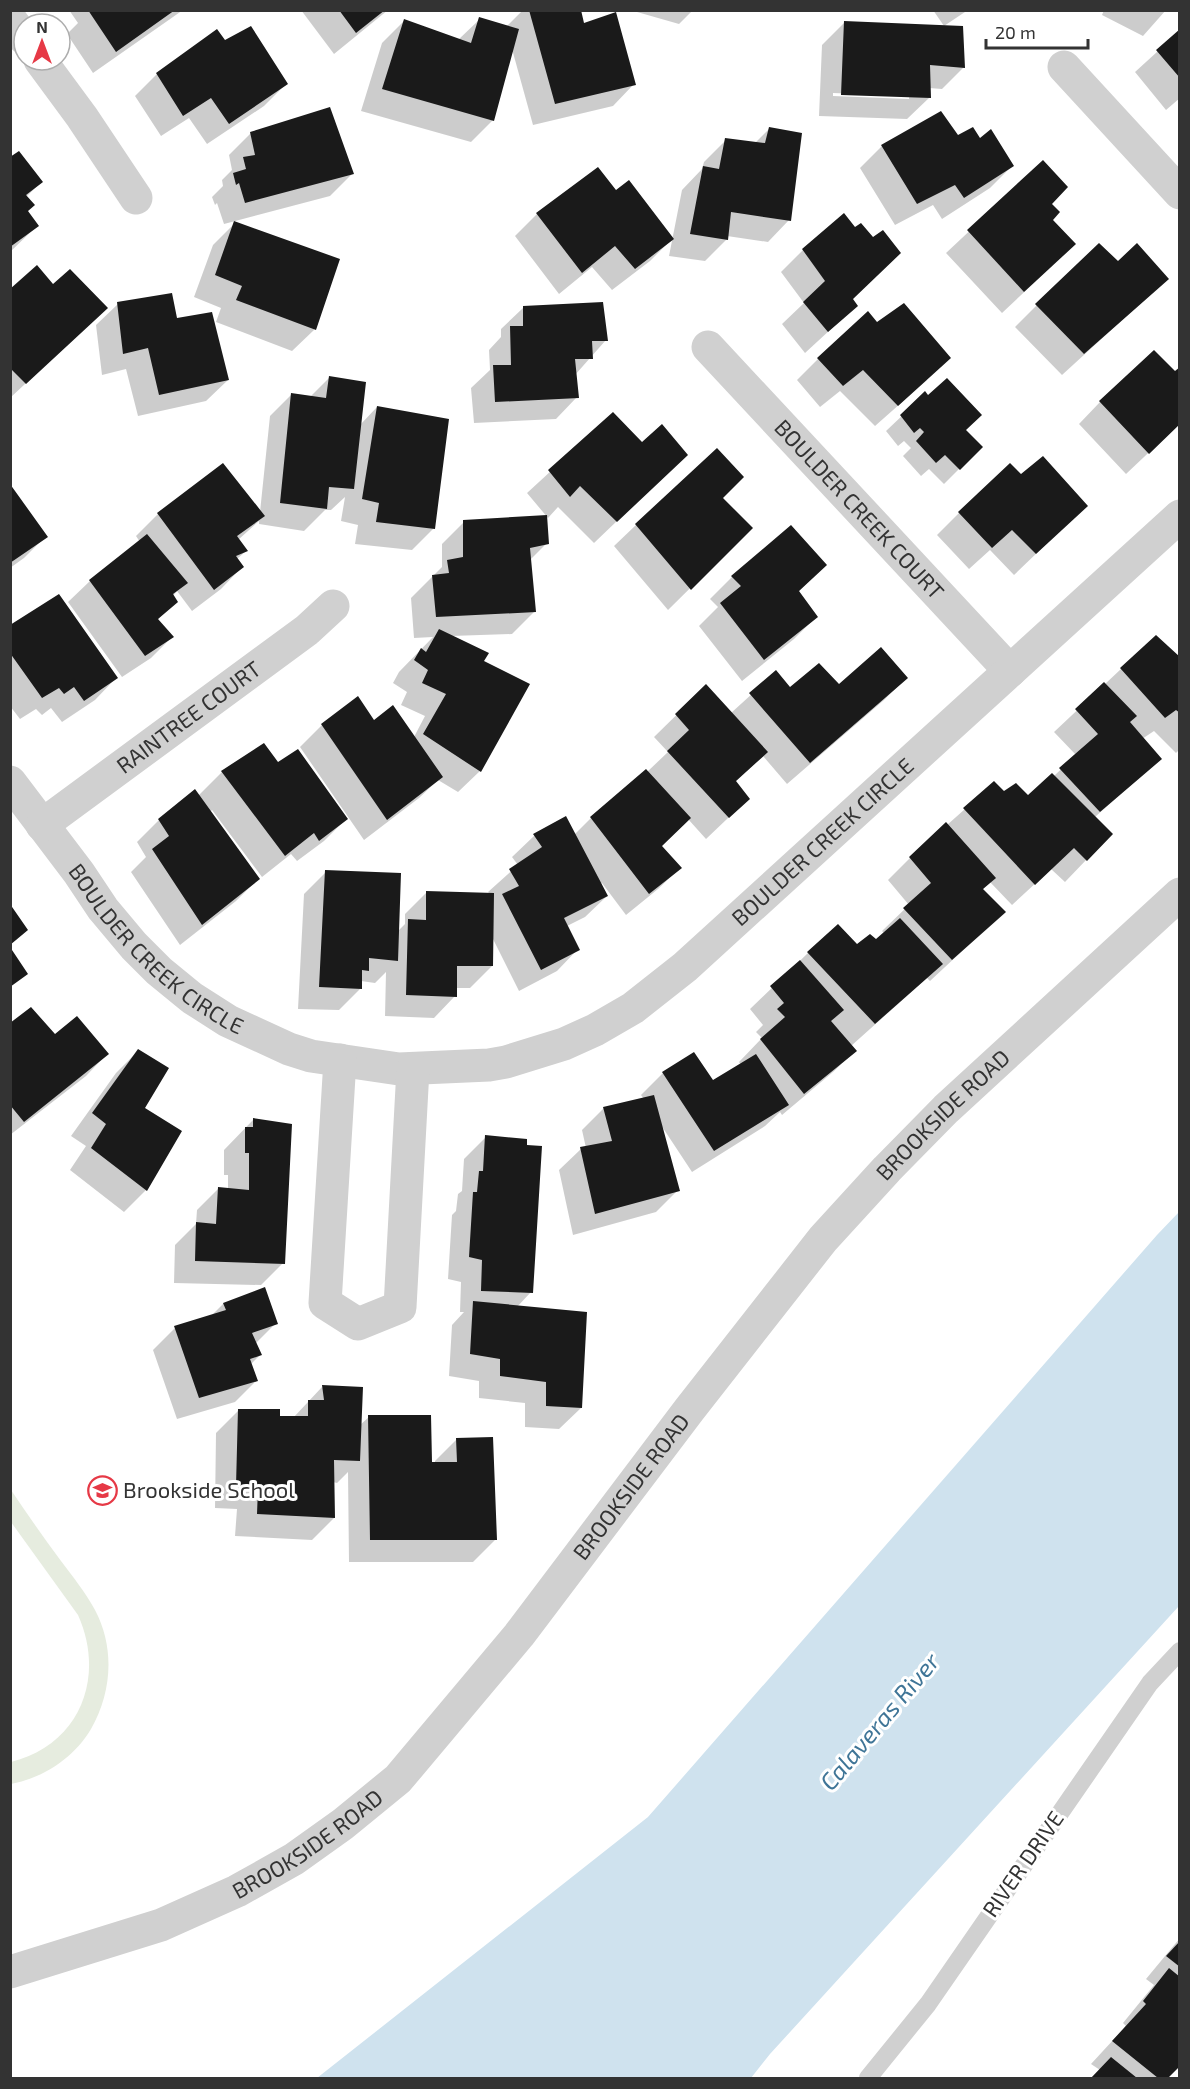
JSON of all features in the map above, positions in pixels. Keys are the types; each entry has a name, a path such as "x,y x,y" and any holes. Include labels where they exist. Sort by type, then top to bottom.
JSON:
{"street":[{"path":"1064,67 1179,193"},
{"path":"49,72 136,198"},
{"name":"BOULDER CREEK COURT","path":"708,347 1010,671"},
{"name":"BOULDER CREEK CIRCLE","path":"10,782 79,873 103,909 134,946 159,971 192,998 228,1021 289,1049 311,1056 399,1069 489,1065 507,1062 564,1044 596,1030 633,1008 685,967 1179,516"},
{"name":"RAINTREE COURT","path":"42,825 307,630 333,606"},
{"name":"BROOKSIDE ROAD","path":"10,1972 161,1925 237,1891 294,1858 343,1824 398,1779 519,1635 689,1410 823,1239 946,1109 1179,894"},
{"path":"340,1060 325,1303 358,1324 400,1307 413,1069"}],"lane":[{"name":"RIVER DRIVE","path":"868,2079 928,2004 1150,1683 1179,1651"}],"shaded area":[{"path":"11,1490 95,1610 106,1639 108,1670 107,1685 98,1715 76,1749 46,1772 11,1784 11,1762 35,1753 55,1741 70,1724 81,1705 87,1684 89,1662 86,1638 78,1615 11,1522"}],"water":[{"name":"Calaveras River","path":"1179,1212 1179,1606 770,2054 751,2078 317,2078 648,1817"}],"building":[{"path":"88,10 175,10 116,52"},
{"path":"339,10 385,10 356,33"},
{"path":"529,10 581,10 584,23 616,12 636,85 555,104"},
{"path":"479,17 519,29 494,121 382,89 404,19 471,43"},
{"path":"844,21 963,26 965,68 930,65 931,98 841,95"},
{"path":"251,26 288,84 229,124 211,98 183,116 156,73 217,29 225,40"},
{"path":"1180,29 1180,78 1156,50"},
{"path":"330,107 354,174 245,203 239,183 236,185 233,173 246,169 243,157 255,155 250,132"},
{"path":"941,111 958,135 973,127 980,138 991,129 1014,166 964,198 955,185 917,204 881,145"},
{"path":"769,127 802,133 791,221 731,212 728,240 690,234 703,166 719,169 725,138 765,143"},
{"path":"19,151 43,182 26,195 35,205 28,211 39,226 10,247 10,157"},
{"path":"1043,160 1068,187 1052,204 1060,212 1053,220 1076,244 1024,292 967,230"},
{"path":"598,167 616,190 629,180 674,239 635,269 615,246 582,273 536,213"},
{"path":"844,213 855,227 861,223 873,237 883,230 901,253 853,299 858,306 828,332 803,302 825,281 802,249"},
{"path":"234,221 340,259 316,330 236,300 242,286 215,275"},
{"path":"1099,243 1118,261 1137,243 1169,279 1084,354 1035,304"},
{"path":"37,265 53,284 70,269 108,308 26,384 10,368 10,289"},
{"path":"172,293 177,318 212,312 229,380 159,395 148,348 123,354 117,302"},
{"path":"603,302 608,341 592,341 593,359 575,359 579,398 495,402 493,365 511,365 510,326 523,326 523,306"},
{"path":"904,303 951,358 898,406 863,370 843,386 817,358 868,311 877,322"},
{"path":"1154,350 1175,371 1180,367 1180,424 1149,454 1099,401"},
{"path":"329,376 366,382 354,489 329,487 327,509 280,503 291,393 326,398"},
{"path":"947,378 982,415 966,430 983,447 960,470 945,455 936,463 916,441 924,432 920,428 914,433 900,415 925,391 928,395"},
{"path":"377,406 449,419 435,529 376,522 379,503 362,499"},
{"path":"613,412 642,442 662,424 688,455 617,522 580,486 570,497 548,470"},
{"path":"717,448 744,477 723,498 753,528 691,590 635,524"},
{"path":"1043,456 1088,506 1036,554 1012,530 992,548 958,512 1010,463 1021,474"},
{"path":"223,463 265,516 237,536 248,551 236,556 244,567 214,590 157,513"},
{"path":"10,484 48,537 10,563"},
{"path":"547,515 549,544 530,548 536,612 436,617 432,575 449,573 447,560 463,557 463,520"},
{"path":"791,525 827,565 799,591 818,617 764,660 720,603 741,586 731,576"},
{"path":"147,534 188,583 173,594 178,602 158,619 174,637 145,656 89,580"},
{"path":"59,594 118,678 84,701 74,687 64,694 59,688 42,698 10,653 10,625"},
{"path":"439,629 489,653 484,661 530,684 481,772 423,734 446,694 422,683 428,670 414,660 421,648 426,652"},
{"path":"1156,635 1180,657 1180,713 1176,710 1165,718 1120,668"},
{"path":"881,647 908,678 810,763 749,693 776,670 790,687 819,663 839,684"},
{"path":"1104,682 1137,716 1130,722 1162,759 1100,812 1059,768 1098,734 1075,709"},
{"path":"706,684 768,752 736,781 750,799 729,818 667,751 689,730 675,714"},
{"path":"358,696 374,720 393,705 443,777 387,820 321,724"},
{"path":"264,743 278,762 298,749 348,819 319,841 314,833 285,856 221,771"},
{"path":"646,769 691,818 662,846 682,868 649,894 590,817"},
{"path":"1052,773 1113,834 1087,861 1074,848 1035,885 963,808 994,781 1004,791 1016,783 1028,795"},
{"path":"195,789 260,879 202,925 152,849 169,836 158,819"},
{"path":"566,816 608,896 564,918 580,950 541,970 502,894 519,886 509,869 542,847 533,834"},
{"path":"946,822 996,878 983,889 1006,912 952,960 903,908 931,883 909,857"},
{"path":"325,870 401,873 398,961 369,958 369,971 362,970 362,989 319,987"},
{"path":"426,891 494,893 493,966 457,966 457,997 406,995 408,919 426,920"},
{"path":"10,904 28,930 10,945"},
{"path":"900,918 943,964 875,1024 807,952 838,924 857,944 870,934 876,939"},
{"path":"10,947 28,974 10,987"},
{"path":"800,960 844,1010 831,1021 857,1051 804,1094 760,1039 785,1017 777,1009 784,1003 770,986"},
{"path":"31,1007 55,1034 77,1016 109,1054 24,1122 10,1105 10,1023"},
{"path":"138,1049 169,1068 145,1108 182,1131 147,1191 91,1148 106,1124 92,1113"},
{"path":"694,1052 713,1080 756,1054 789,1105 714,1151 662,1072"},
{"path":"654,1095 680,1191 595,1214 580,1147 612,1141 603,1107"},
{"path":"253,1118 292,1124 285,1264 195,1261 196,1222 216,1224 218,1187 249,1190 249,1153 245,1153 245,1127 253,1127"},
{"path":"485,1135 527,1139 527,1145 542,1146 533,1293 481,1291 482,1260 469,1257 473,1192 477,1192 479,1171 483,1171"},
{"path":"265,1287 278,1324 252,1333 262,1355 250,1359 258,1381 199,1398 174,1326 226,1310 223,1303"},
{"path":"473,1301 587,1312 582,1408 546,1406 546,1382 500,1376 500,1359 470,1354"},
{"path":"322,1385 363,1387 360,1461 334,1460 335,1518 257,1514 258,1488 236,1486 238,1409 280,1409 280,1416 308,1416 308,1400 324,1400"},
{"path":"368,1415 431,1415 432,1462 457,1462 456,1438 493,1437 497,1540 370,1540"},
{"path":"1180,1941 1180,1967 1166,1956"},
{"path":"1169,1968 1180,1977 1180,2066 1168,2078 1158,2078 1112,2041 1146,2004 1143,2001"},
{"path":"1111,2057 1137,2078 1091,2078"}],"place":[{"name":"Brookside School","path":"102,1490"}]}
